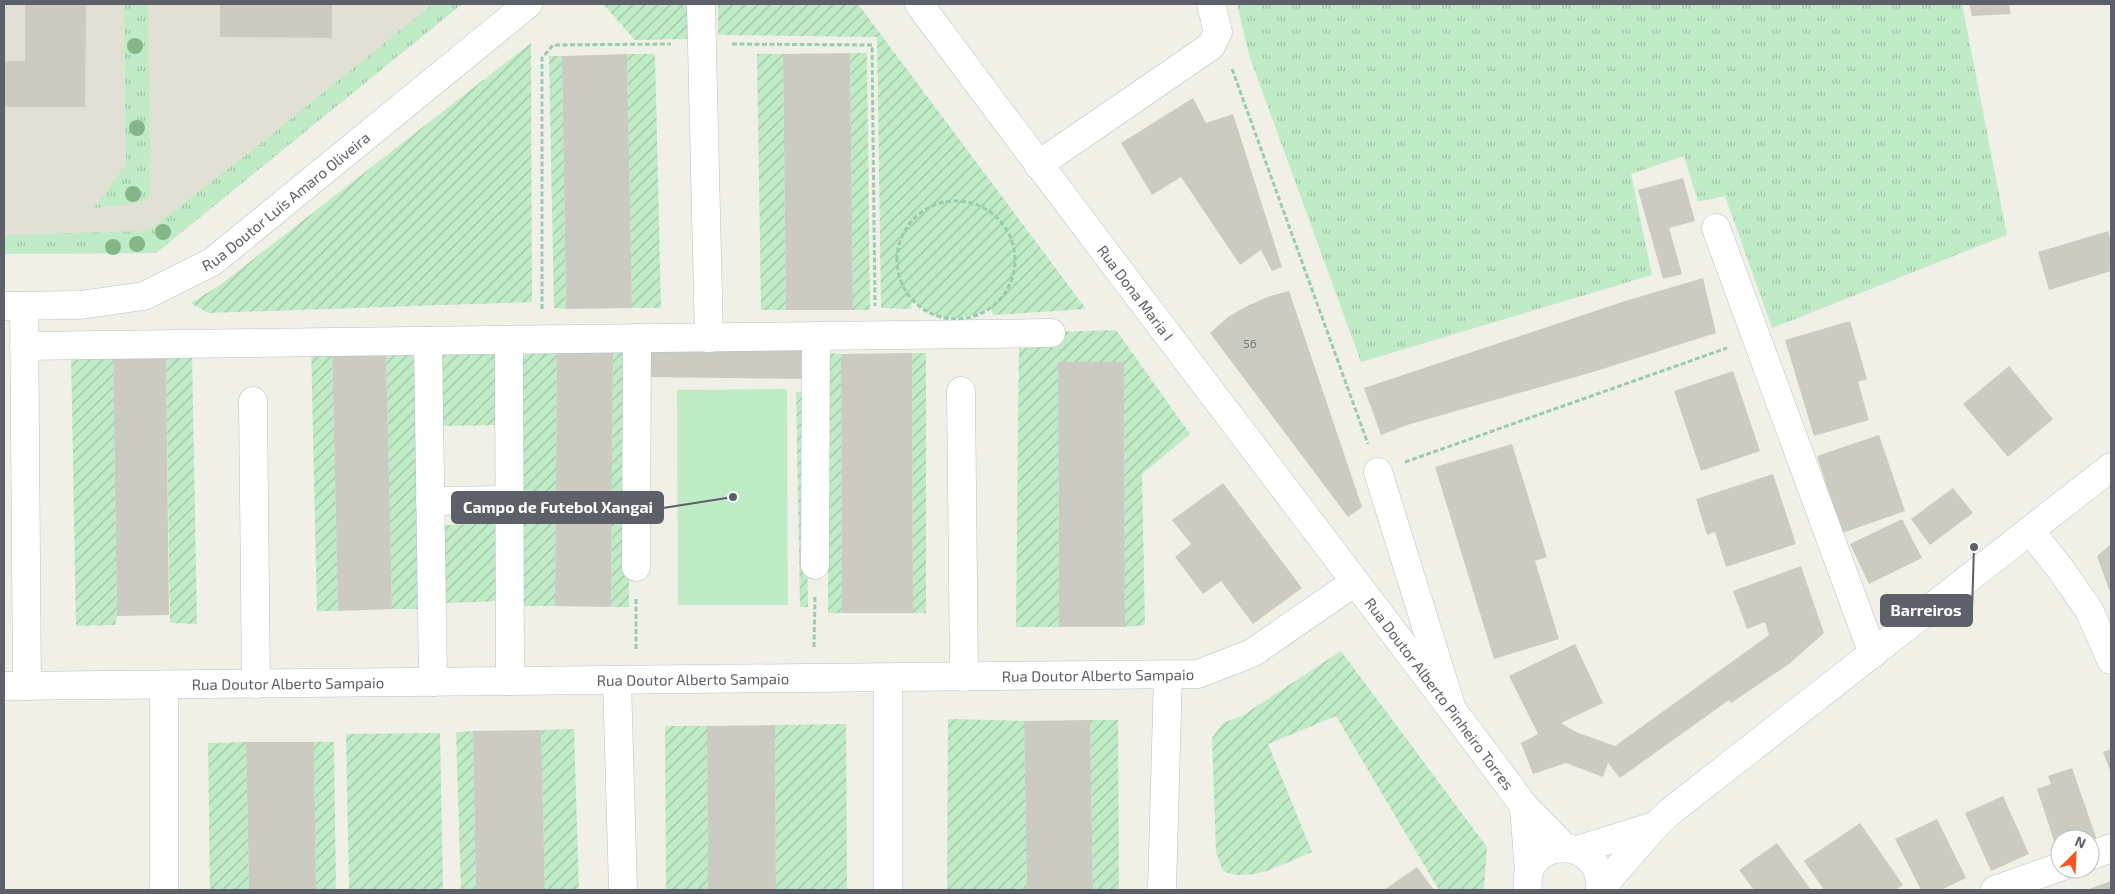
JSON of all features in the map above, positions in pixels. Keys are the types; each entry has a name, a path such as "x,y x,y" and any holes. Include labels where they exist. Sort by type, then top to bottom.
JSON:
{"street":[{"name":"Rua Doutor Luís Amaro Oliveira","path":"14,306 80,304 144,296 212,262 528,4"},
{"path":"702,4 709,338"},
{"name":"Rua Dona Maria I","path":"920,4 1038,165 1355,582"},
{"path":"1038,165 1211,46 1218,32 1211,4"},
{"path":"1716,228 1873,654"},
{"path":"14,306 24,346 16,686"},
{"path":"24,346 1051,333"},
{"path":"815,565 816,336"},
{"path":"636,567 638,338"},
{"path":"509,340 510,681"},
{"path":"428,341 433,682"},
{"path":"961,391 964,677"},
{"path":"253,401 256,684"},
{"path":"1600,890 1656,825 2111,467"},
{"path":"1378,472 1452,710"},
{"path":"430,501 509,500"},
{"path":"2030,531 2060,567 2089,610 2110,660"},
{"name":"Rua Doutor Alberto Sampaio","path":"16,686 1198,674 1252,653 1355,582"},
{"name":"Rua Doutor Alberto Pinheiro Torres","path":"1355,582 1524,806 1571,849 1585,855 1597,870 1600,890"},
{"path":"1162,890 1168,675"},
{"path":"888,678 888,890"},
{"path":"623,890 626,680"},
{"path":"164,684 164,890"},
{"name":"Rua Doutor Alberto Pinheiro Torres","path":"1524,806 1529,881"},
{"path":"1529,881 1535,862 1543,854 1571,849 1656,825"},
{"path":"1996,890 2050,871"}],"path":[{"path":"1218,32 1378,472 1756,338"},
{"path":"872,45 876,336"},
{"path":"542,58 542,340"},
{"path":"951,200 970,202 988,210 1003,222 1012,239 1016,258 1014,277 1005,294 992,308 974,316 955,320 935,315 918,305 905,290 898,272 897,251 903,232 915,216 932,205 951,200"},
{"path":"814,678 815,565"},
{"path":"626,680 636,567"}],"shaded area":[{"path":"4,4 462,4 156,253 4,254"}],"green space":[{"path":"124,4 148,4 150,196 138,203 94,208 126,164"},
{"path":"433,4 462,4 156,253 4,254 4,235 148,231 245,156"},
{"path":"603,4 690,4 688,39 635,40"},
{"path":"718,4 858,4 1086,309 993,315 991,308 970,316 950,318 930,312 912,299 911,309 881,308 877,37 718,35"},
{"path":"1237,4 1962,4 2007,235 1772,328 1725,196 1698,202 1684,156 1631,174 1652,275 1361,362 1249,55"},
{"path":"531,43 532,302 208,313 191,303 220,285"},
{"path":"850,53 867,53 870,310 853,310"},
{"path":"627,54 655,54 661,308 632,308"},
{"path":"757,54 783,54 786,310 761,310"},
{"path":"549,56 562,56 566,309 554,308"},
{"path":"1116,330 1190,434 1142,474 1145,625 1125,627 1124,362 1058,362 1059,627 1016,627 1019,333"},
{"path":"423,343 429,609 392,609 386,349"},
{"path":"520,344 557,344 555,606 519,606"},
{"path":"311,345 332,350 338,611 317,611"},
{"path":"613,345 630,345 629,607 611,607"},
{"path":"502,347 505,425 439,426 437,348"},
{"path":"166,352 192,353 197,624 170,623"},
{"path":"113,353 117,616 115,625 76,626 71,354"},
{"path":"828,353 841,354 842,613 828,613"},
{"path":"912,353 926,353 926,613 913,613"},
{"path":"787,389 788,605 678,605 677,390"},
{"path":"796,392 804,392 808,607 800,607"},
{"path":"504,523 506,601 441,603 439,525"},
{"path":"1341,651 1487,847 1484,890 1439,890 1336,716 1268,744 1312,852 1257,874 1245,875 1223,871 1216,852 1212,738 1223,723 1242,716"},
{"path":"948,719 1024,721 1027,890 947,890"},
{"path":"1090,720 1118,720 1119,890 1093,890"},
{"path":"846,724 847,890 776,890 775,725"},
{"path":"665,726 707,726 708,890 666,890"},
{"path":"574,729 579,890 545,890 541,730"},
{"path":"473,731 476,890 461,890 456,732"},
{"path":"440,733 443,890 349,890 346,734"},
{"path":"246,742 249,890 210,890 208,743"},
{"path":"314,742 334,742 336,890 316,890"}],"building":[{"path":"25,4 86,4 85,107 4,107 4,61 25,61"},
{"path":"220,4 332,4 332,38 220,37"},
{"path":"1969,4 2009,4 2011,14 1972,16"},
{"path":"850,53 853,310 786,310 783,54"},
{"path":"627,54 632,308 566,309 562,56"},
{"path":"1193,98 1206,123 1233,114 1282,267 1272,271 1261,250 1240,265 1181,177 1152,195 1121,143"},
{"path":"1683,178 1695,221 1669,228 1682,274 1663,279 1638,190"},
{"path":"2108,231 2111,241 2111,271 2049,290 2038,252"},
{"path":"1703,278 1716,333 1593,372 1407,425 1381,435 1364,388 1622,302"},
{"path":"1289,291 1362,507 1348,517 1210,333 1228,317 1247,306 1270,296"},
{"path":"1850,321 1867,379 1858,382 1869,420 1814,436 1785,340"},
{"path":"647,343 804,345 804,379 646,377"},
{"path":"557,344 613,345 611,607 555,606"},
{"path":"386,349 392,609 338,611 332,350"},
{"path":"166,352 169,615 117,616 113,353"},
{"path":"912,353 913,613 842,613 841,354"},
{"path":"1058,362 1124,362 1125,627 1059,627"},
{"path":"2009,366 2053,419 2008,457 1963,404"},
{"path":"1733,371 1760,451 1701,471 1674,391"},
{"path":"1879,435 1905,511 1842,533 1817,456"},
{"path":"1512,444 1547,557 1535,561 1559,639 1494,659 1435,467"},
{"path":"1773,474 1796,544 1726,567 1715,532 1707,535 1696,499"},
{"path":"1223,483 1302,588 1253,624 1221,581 1203,594 1175,557 1191,544 1172,520"},
{"path":"1953,488 1973,513 1930,545 1911,519"},
{"path":"1902,519 1922,558 1869,584 1850,544"},
{"path":"2111,544 2111,595 2097,556"},
{"path":"1801,566 1824,633 1789,664 1731,703 1729,700 1620,778 1608,763 1603,777 1566,763 1533,774 1521,743 1538,734 1509,676 1575,644 1603,703 1561,723 1576,732 1615,746 1769,635 1765,622 1747,629 1733,591"},
{"path":"1090,720 1093,890 1027,890 1024,721"},
{"path":"775,725 776,890 708,890 707,726"},
{"path":"541,730 545,890 476,890 473,731"},
{"path":"246,742 314,742 316,890 249,890"},
{"path":"2111,749 2111,773 2103,752"},
{"path":"2072,768 2093,829 2050,829 2037,789 2051,784 2048,776"},
{"path":"2003,796 2029,854 1991,871 1965,813"},
{"path":"1937,819 1966,878 1941,890 1921,890 1895,839"},
{"path":"1860,823 1903,885 1895,890 1824,890 1804,861"},
{"path":"1777,843 1811,890 1754,890 1739,870"},
{"path":"1417,867 1434,890 1384,890"},
{"path":"2111,881 2111,890 2091,890 2091,888"}],"place":[{"name":"Campo de Futebol Xangai","path":"733,497"},
{"name":"Barreiros","path":"1974,547"}]}
